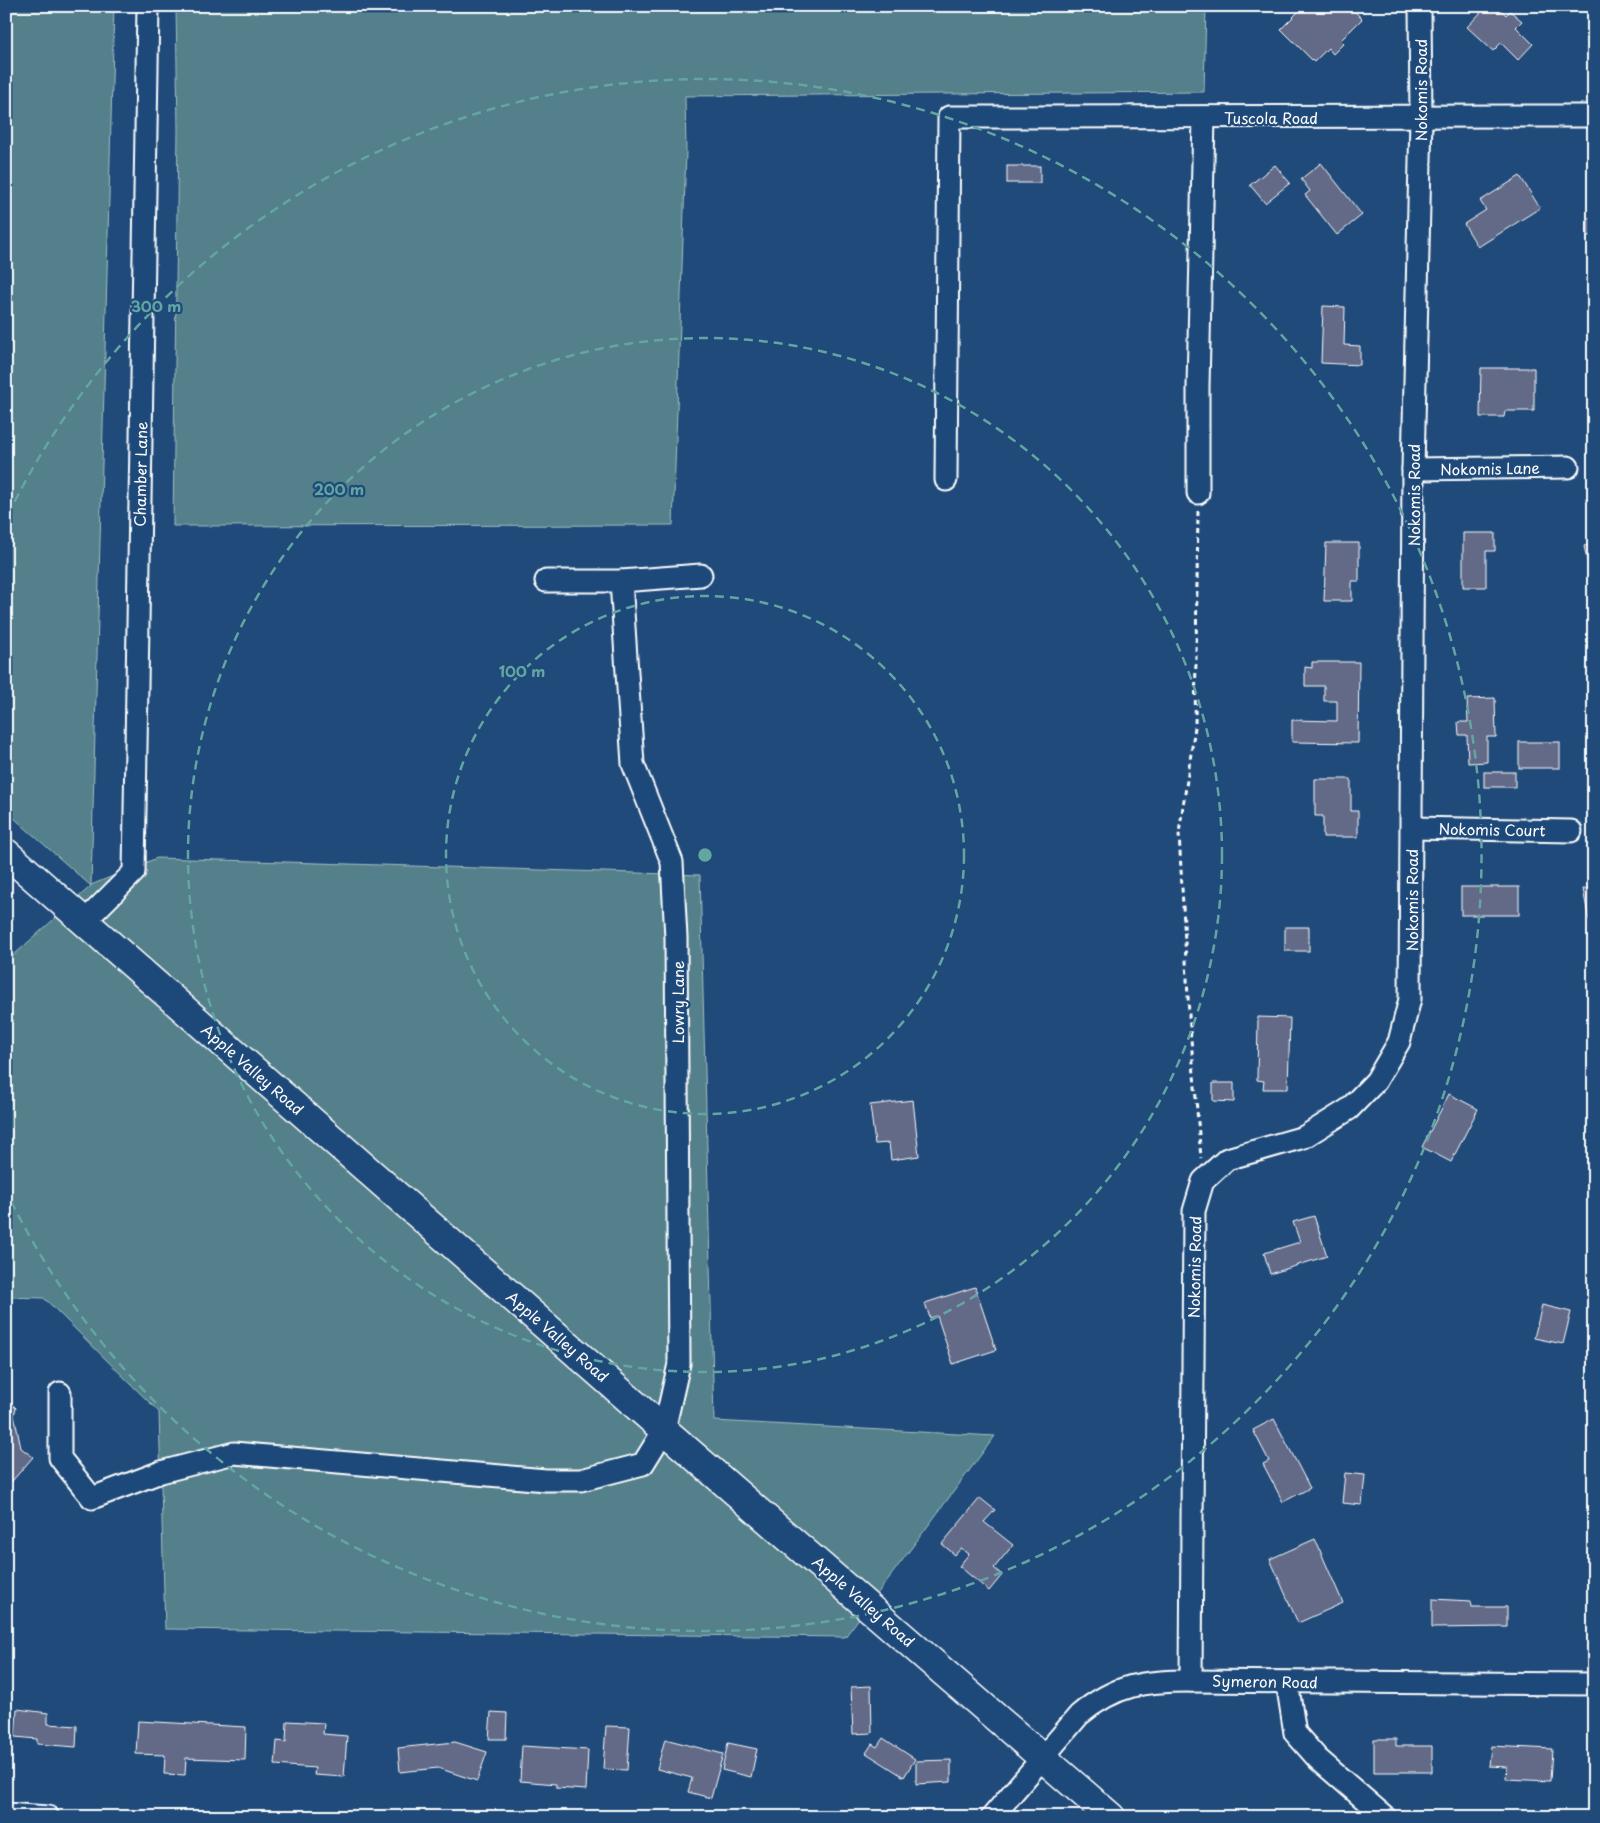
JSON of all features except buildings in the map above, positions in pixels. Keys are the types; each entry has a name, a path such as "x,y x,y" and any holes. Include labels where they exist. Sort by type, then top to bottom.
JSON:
{"main road":[{"name":"Apple Valley Road","path":"6,853 85,920 664,1430 1044,1757 1111,1817"}],"street":[{"name":"Chamber Lane","path":"85,920 134,872 148,6"},
{"name":"Nokomis Road","path":"1191,1681 1194,1210 1202,1180 1227,1159 1304,1137 1349,1109 1376,1080 1399,1042 1410,999 1413,469 1421,117 1420,6"},
{"name":"Tuscola Road","path":"946,480 949,117 1594,116"},
{"path":"1198,493 1198,387 1204,117"},
{"name":"Nokomis Lane","path":"1413,469 1568,467"},
{"path":"546,581 621,581 701,575"},
{"name":"Lowry Lane","path":"60,1392 60,1458 92,1498 160,1472 234,1453 546,1480 581,1480 643,1464 664,1430 679,1364 676,938 672,862 634,764 621,581"},
{"name":"Nokomis Court","path":"1412,828 1571,831"},
{"name":"Symeron Road","path":"992,1817 1079,1715 1096,1701 1114,1691 1135,1684 1191,1681 1594,1684"},
{"path":"1287,1682 1296,1733 1318,1759 1385,1817"},
{"path":"6,1814 48,1817"}],"path":[{"path":"1198,493 1195,727 1179,833 1188,1015 1202,1180"}],"green space":[{"path":"6,6 114,6 91,885 157,858 700,875 714,1421 995,1436 845,1637 165,1629 159,1412 44,1298 6,1297 6,962 91,886 6,811"},
{"path":"176,6 1206,6 1204,92 685,96 686,152 673,525 173,526 178,130"}]}
